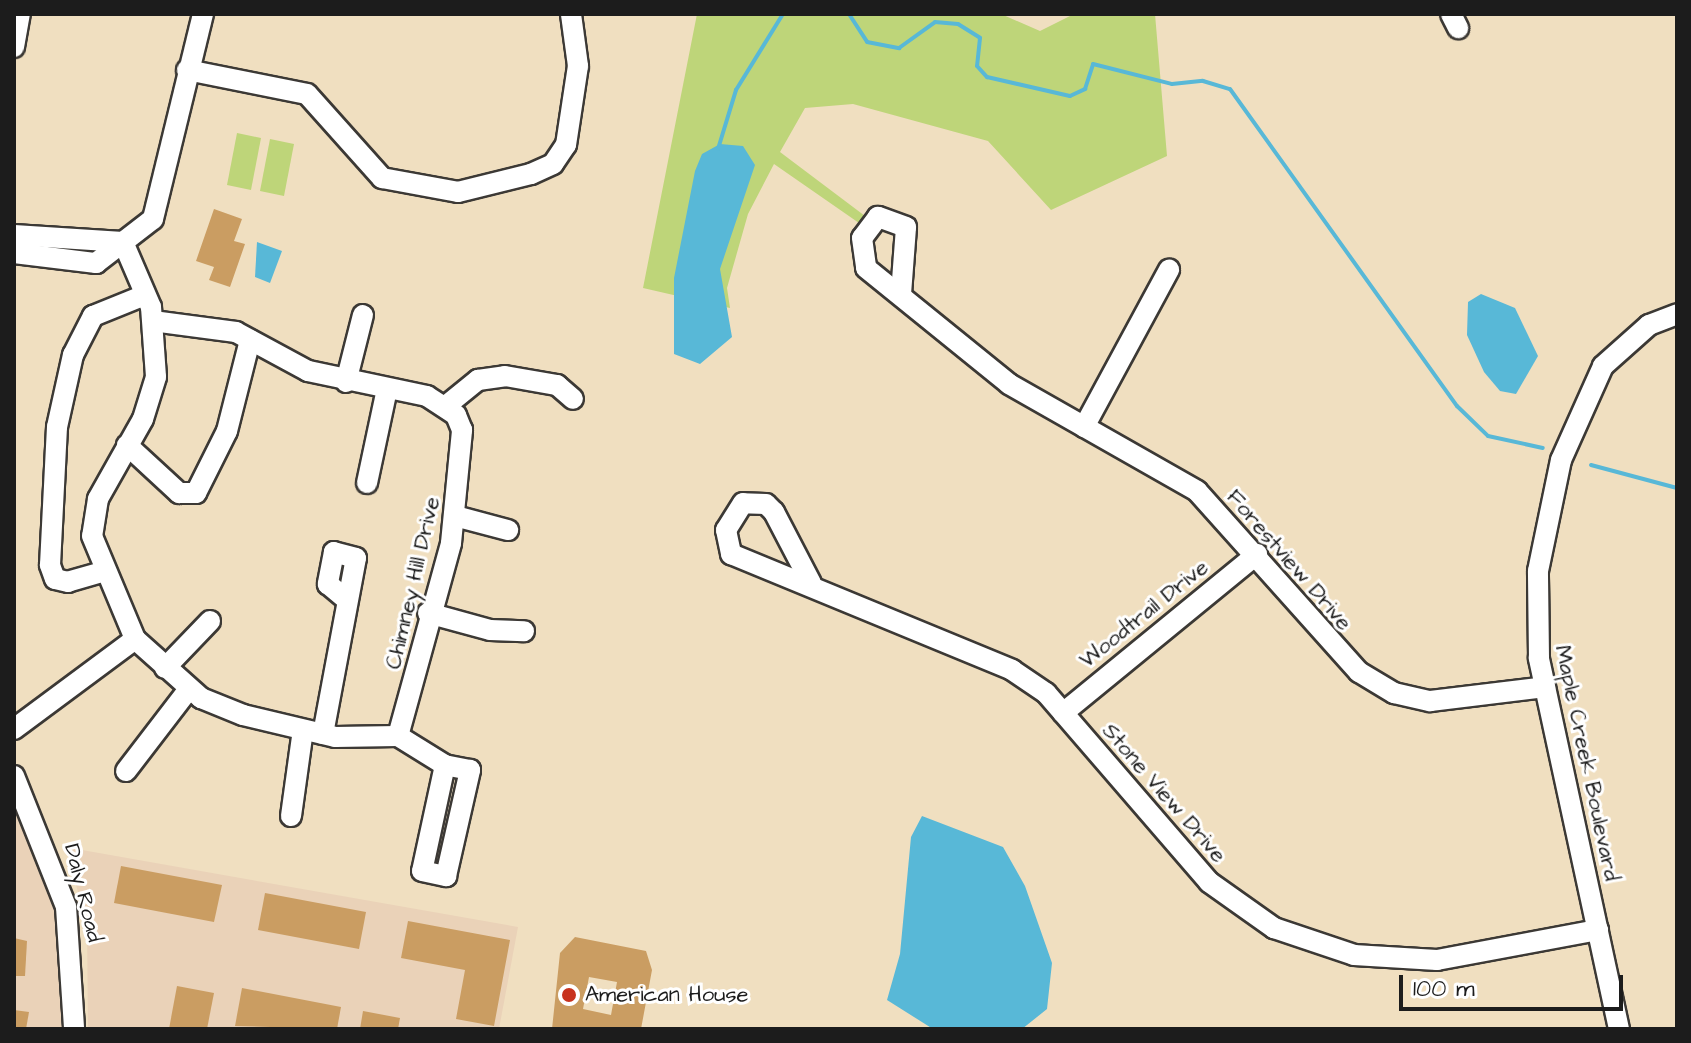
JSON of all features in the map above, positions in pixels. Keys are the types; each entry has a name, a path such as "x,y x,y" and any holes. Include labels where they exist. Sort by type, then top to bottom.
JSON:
{"street":[{"path":"14,47 20,14"},
{"path":"14,253 71,264 107,259 153,219 170,171 187,70 203,14"},
{"path":"187,70 307,94 382,178 458,192 531,174 553,164 566,145 578,66 571,14"},
{"path":"14,235 123,242"},
{"path":"71,264 73,237"},
{"path":"123,242 153,321 156,377 127,445 98,499 92,536 102,572 135,639 189,689 243,715 313,732 398,736 445,765 470,770 446,876 422,871 445,765"},
{"path":"1084,427 1169,270"},
{"name":"Forestview Drive","path":"901,294 936,328 1009,384 1197,491 1257,554 1331,646 1394,693 1456,702 1545,687"},
{"path":"102,572 68,582 55,579 50,565 57,427 73,355 93,316 145,295"},
{"name":"Maple Creek Boulevard","path":"1619,1029 1545,687 1538,571 1561,460 1603,366 1649,325 1677,314"},
{"path":"346,382 363,315"},
{"path":"153,321 203,322 346,382 447,405 470,385 505,376 557,385 573,399"},
{"path":"127,445 179,493 196,493 227,431 250,340"},
{"path":"367,483 387,389"},
{"name":"Chimney Hill Drive","path":"398,736 455,516 462,430 447,405"},
{"name":"Stone View Drive","path":"811,583 774,512 759,502 743,503 726,530 731,554 811,583 1012,670 1063,713 1209,882 1274,928 1317,946 1437,960 1598,930"},
{"path":"455,516 508,530"},
{"name":"Woodtrail Drive","path":"1063,713 1257,554"},
{"path":"291,816 347,600"},
{"path":"428,613 524,631"},
{"path":"165,668 210,621"},
{"path":"14,729 135,639"},
{"path":"126,771 189,689"},
{"name":"Daly Road","path":"14,776 66,907 74,1029"}],"shaded area":[{"path":"14,812 45,868 61,936 64,1029 14,1029"},
{"path":"65,847 518,927 499,1029 88,1029 87,923"}],"green space":[{"path":"697,14 1001,14 1040,31 1074,14 1155,14 1167,156 1051,210 988,141 853,104 805,108 780,152 865,216 859,223 774,164 748,214 727,288 730,308 643,288"},
{"path":"237,133 261,138 251,190 227,185"},
{"path":"270,139 294,144 284,196 260,191"}],"water":[{"path":"720,144 743,146 755,165 720,269 732,337 700,364 674,354 674,278 695,171 702,154"},
{"path":"257,242 282,251 270,283 255,277"},
{"path":"1481,294 1515,308 1538,356 1516,394 1500,391 1484,372 1467,335 1468,302"},
{"path":"922,816 1003,847 1025,886 1052,963 1047,1009 1022,1029 933,1029 887,1000 900,954 911,837"}],"building":[{"path":"214,209 242,219 234,241 245,244 230,287 209,280 214,267 196,261"},
{"path":"121,866 222,885 214,922 114,903"},
{"path":"265,893 366,912 359,949 258,930"},
{"path":"408,921 510,940 494,1026 456,1019 465,970 401,958"},
{"name":"American House","path":"575,937 646,951 652,970 641,1029 552,1029 560,953","holes":["589,977 617,982 611,1015 583,1009"]},
{"path":"14,938 27,941 25,976 14,976"},
{"path":"177,986 214,993 207,1029 169,1029"},
{"path":"242,988 341,1007 337,1029 235,1026"},
{"path":"14,1010 29,1012 26,1029 14,1029"},
{"path":"363,1011 400,1018 398,1029 360,1029"}],"waterway":[{"path":"718,149 736,90 783,14"},
{"path":"849,14 867,42 899,48 935,22 958,24 980,38 977,66 987,77 1070,96 1085,89 1093,64 1172,84 1203,81 1230,89 1457,406 1488,436 1543,448"},
{"path":"1591,465 1677,488"}],"place":[{"name":"American House","path":"569,995"}]}
